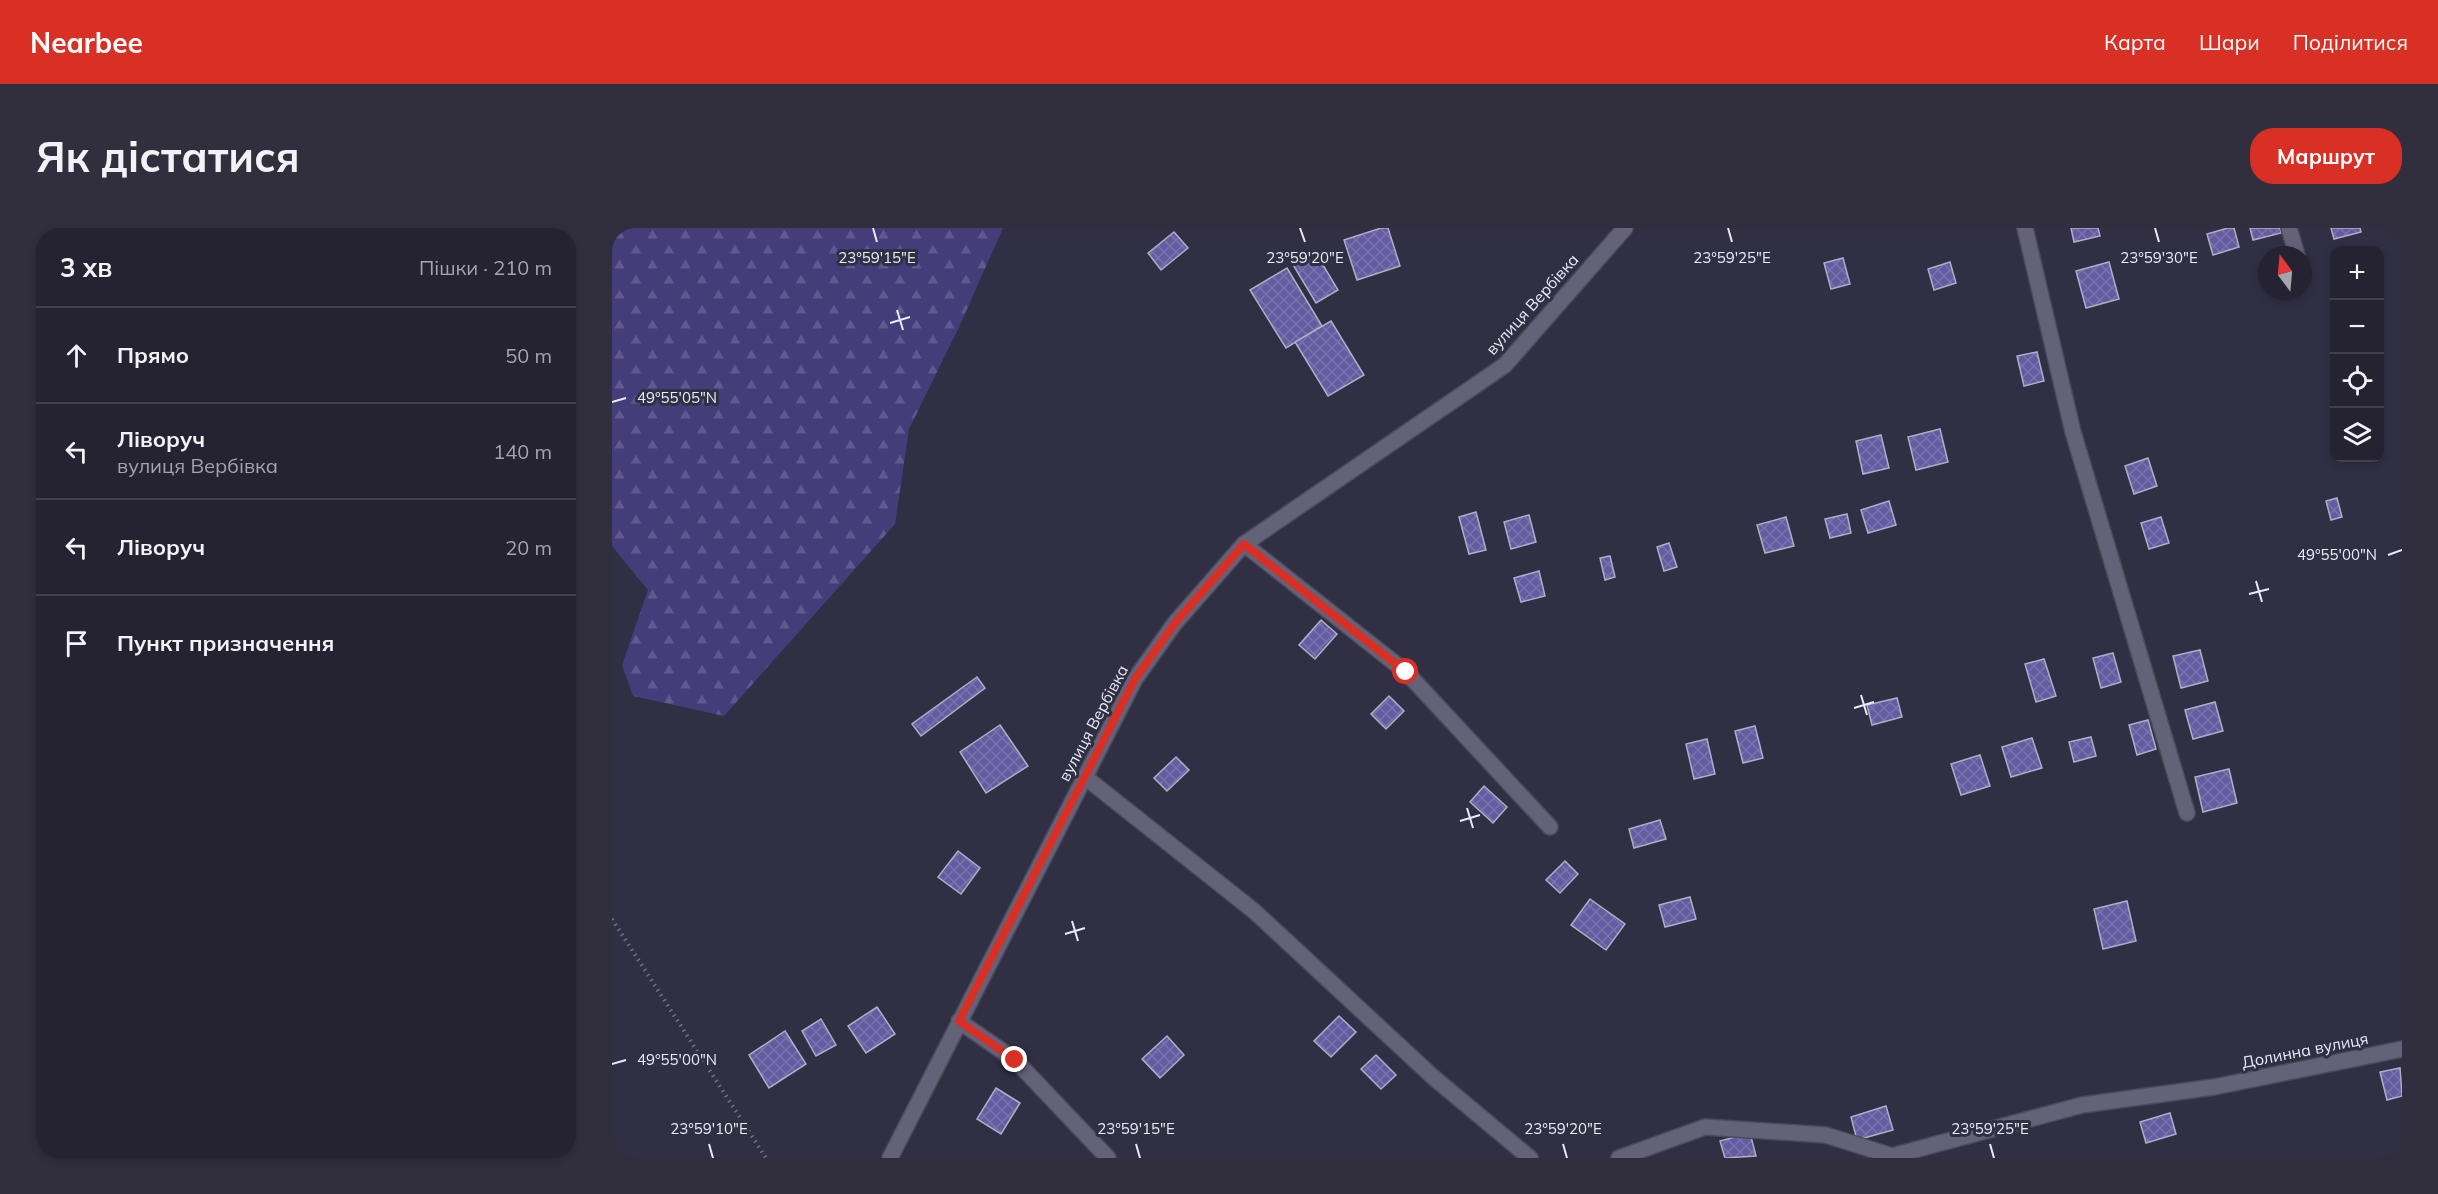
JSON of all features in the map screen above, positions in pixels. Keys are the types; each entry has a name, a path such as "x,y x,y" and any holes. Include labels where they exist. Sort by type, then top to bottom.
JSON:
{"street":[{"name":"вулиця Вербівка","path":"890,1158 1135,679 1175,623 1244,544 1505,365 1625,228"},
{"path":"2025,228 2073,432 2187,813"},
{"path":"2289,228 2294,246"},
{"path":"1244,544 1406,672 1550,827"},
{"path":"1085,777 1254,911 1433,1077 1530,1158"},
{"path":"959,1021 1015,1060 1108,1158"},
{"name":"Долинна вулиця","path":"1619,1158 1705,1127 1826,1135 1892,1156 2082,1105 2214,1087 2402,1049"}],"path":[{"path":"612,919 766,1158"}],"green space":[{"path":"612,228 1003,228 960,325 909,429 895,524 724,716 633,696 622,665 648,590 612,546"}],"building":[{"path":"1381,228 1388,228 1400,266 1357,280 1344,240"},
{"path":"2071,228 2098,228 2100,236 2074,242"},
{"path":"2234,228 2239,247 2213,255 2207,234"},
{"path":"2250,228 2280,228 2281,233 2253,240"},
{"path":"2331,228 2360,228 2361,232 2334,239"},
{"path":"1174,232 1188,248 1161,270 1148,253"},
{"path":"1314,250 1338,290 1316,303 1292,263"},
{"path":"1843,258 1850,284 1831,289 1824,263"},
{"path":"1950,262 1956,283 1934,290 1928,269"},
{"path":"2109,262 2119,299 2086,308 2076,271"},
{"path":"1287,268 1322,326 1286,348 1250,290"},
{"path":"1331,321 1364,375 1328,396 1295,342"},
{"path":"2037,352 2044,381 2024,386 2017,356"},
{"path":"1940,429 1948,462 1916,470 1908,437"},
{"path":"1881,435 1889,468 1863,474 1856,441"},
{"path":"2148,458 2157,486 2134,494 2125,466"},
{"path":"2337,498 2342,517 2331,520 2326,501"},
{"path":"1889,501 1896,525 1868,533 1861,510"},
{"path":"1476,512 1486,550 1469,554 1459,517"},
{"path":"1847,514 1851,533 1830,538 1825,519"},
{"path":"1529,515 1536,542 1511,549 1504,522"},
{"path":"1786,517 1794,546 1765,553 1757,525"},
{"path":"2161,517 2169,543 2149,549 2141,523"},
{"path":"1669,543 1677,567 1664,571 1657,547"},
{"path":"1610,556 1615,577 1605,580 1600,558"},
{"path":"1539,571 1545,596 1521,602 1514,578"},
{"path":"1321,620 1337,634 1315,659 1299,645"},
{"path":"2200,650 2208,681 2181,688 2173,656"},
{"path":"2113,653 2121,682 2101,688 2093,658"},
{"path":"2044,659 2056,696 2036,702 2025,664"},
{"path":"977,677 985,688 921,736 912,724"},
{"path":"1389,696 1404,711 1386,729 1371,714"},
{"path":"1897,698 1902,717 1872,725 1867,705"},
{"path":"2215,702 2223,731 2193,739 2185,710"},
{"path":"2148,720 2156,749 2137,755 2129,725"},
{"path":"1000,725 1028,766 986,793 960,752"},
{"path":"1755,726 1763,758 1743,763 1735,731"},
{"path":"2091,737 2096,756 2074,762 2069,742"},
{"path":"2032,738 2042,768 2011,777 2002,747"},
{"path":"1707,739 1715,774 1694,779 1686,744"},
{"path":"1980,755 1990,786 1961,795 1951,764"},
{"path":"1176,757 1189,770 1167,791 1154,778"},
{"path":"2229,769 2237,803 2203,812 2195,777"},
{"path":"1484,786 1507,807 1493,823 1470,802"},
{"path":"1660,820 1666,839 1634,848 1629,829"},
{"path":"958,851 980,868 961,894 938,877"},
{"path":"1565,861 1578,874 1560,893 1546,880"},
{"path":"1690,897 1696,919 1665,927 1659,905"},
{"path":"1590,899 1625,924 1606,950 1571,925"},
{"path":"2127,901 2136,941 2103,949 2094,909"},
{"path":"877,1007 895,1034 866,1053 848,1026"},
{"path":"1339,1016 1356,1032 1331,1057 1314,1041"},
{"path":"821,1019 836,1045 816,1056 802,1031"},
{"path":"785,1031 806,1064 769,1088 749,1055"},
{"path":"1167,1036 1184,1055 1160,1078 1142,1059"},
{"path":"1376,1055 1396,1075 1381,1089 1361,1069"},
{"path":"2400,1068 2402,1096 2387,1100 2380,1072"},
{"path":"996,1088 1020,1103 1001,1134 977,1119"},
{"path":"1886,1106 1893,1130 1857,1140 1851,1117"},
{"path":"2170,1113 2176,1134 2146,1143 2140,1122"},
{"path":"1750,1133 1756,1156 1725,1158 1720,1141"}],"route":[{"path":"1015,1060 959,1021 1135,679 1175,623 1244,544 1406,672"}]}
